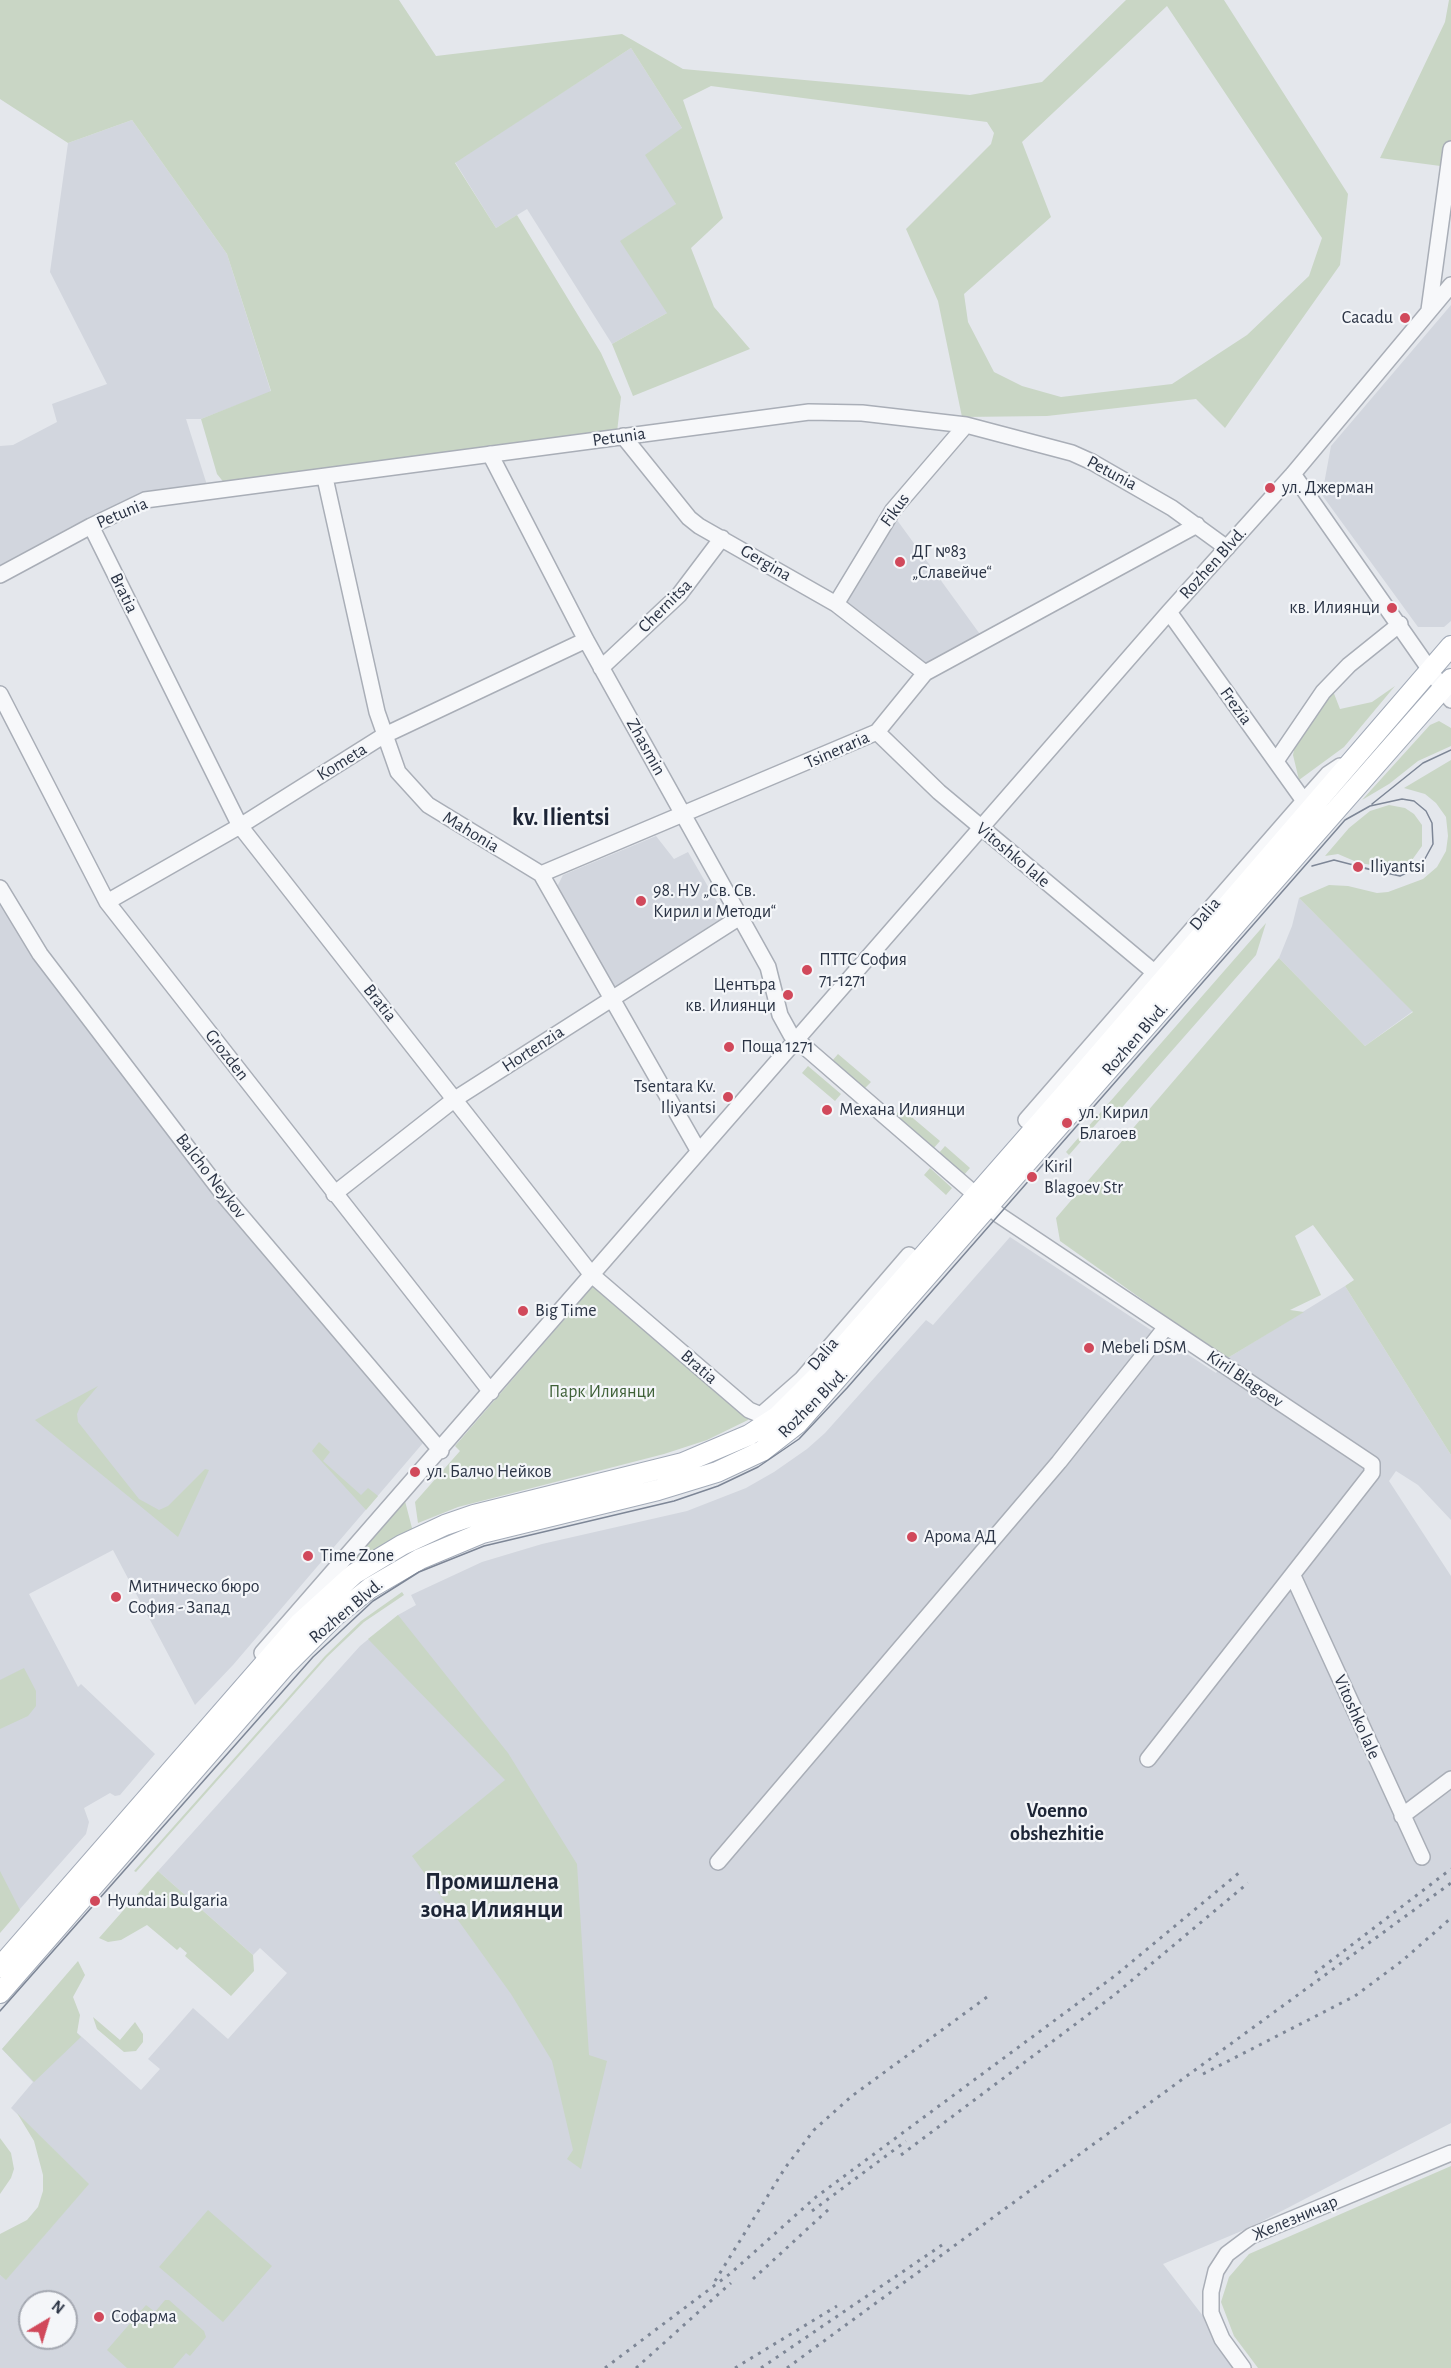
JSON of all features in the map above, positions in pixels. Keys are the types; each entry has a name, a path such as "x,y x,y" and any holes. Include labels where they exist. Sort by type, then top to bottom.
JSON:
{"main road":[{"name":"Rozhen Blvd.","path":"0,1967 221,1712 321,1603 354,1574 402,1545 474,1515 683,1463 723,1448 767,1425 804,1391 887,1288 982,1201 1060,1090 1362,750 1451,646"},
{"name":"Rozhen Blvd.","path":"0,1993 285,1666 353,1600 389,1575 460,1541 691,1481 762,1451 789,1431 810,1412 982,1201 1448,689"}],"street":[{"path":"1429,310 1451,149"},
{"name":"Rozhen Blvd.","path":"221,1712 281,1629 441,1451 698,1150 796,1041 1169,612 1293,474 1451,285"},
{"name":"Petunia","path":"0,575 91,526 146,500 809,412 862,413 966,424 1050,447 1092,462 1172,508 1227,548"},
{"name":"Fikus","path":"836,604 892,510 966,424"},
{"name":"Gergina","path":"624,436 689,518 836,604 926,673"},
{"name":"Zhasmin","path":"490,454 601,668 768,967 784,1027 796,1041"},
{"path":"1293,474 1430,669 1448,689"},
{"name":"Mahonia","path":"325,478 384,736 398,772 416,794 449,819 541,874 698,1150"},
{"name":"Tsineraria","path":"541,874 877,732 926,673 1197,525"},
{"name":"Bratia","path":"91,526 240,826 592,1275 757,1415"},
{"name":"Chernitsa","path":"601,668 679,595 722,538"},
{"name":"Frezia","path":"1169,612 1304,801"},
{"path":"1276,761 1323,692 1349,665 1400,624"},
{"name":"Kometa","path":"107,902 240,826 384,736 586,640"},
{"name":"Grozden","path":"0,694 107,902 491,1392"},
{"name":"Vitoshko lale","path":"877,732 981,828 1154,972"},
{"name":"Dalia","path":"1026,1120 1060,1090 1154,972 1328,774 1362,750"},
{"name":"Balcho Neykov","path":"0,888 40,954 226,1198 441,1451"},
{"name":"Hortenzia","path":"334,1194 455,1099 740,917"},
{"name":"Kiril Blagoev","path":"796,1041 982,1201 1372,1464 1372,1473 1148,1760"},
{"name":"Dalia","path":"757,1415 768,1411 802,1378 887,1288 909,1255"},
{"path":"718,1862 1059,1462 1166,1327"},
{"name":"Vitoshko lale","path":"1293,1576 1422,1857"},
{"path":"1402,1816 1451,1779"},
{"name":"Железничар","path":"1243,2368 1221,2339 1211,2313 1211,2292 1216,2271 1227,2254 1251,2236 1451,2153"}],"shaded area":[{"path":"631,48 682,128 667,313 612,344 527,209 496,228 455,162"},
{"path":"132,120 227,254 271,392 201,419 186,419 207,485 141,493 70,527 0,566 0,446 13,445 57,422 52,404 107,384 50,272 68,143"},
{"path":"1451,305 1451,621 1444,627 1418,627 1322,495 1331,446"},
{"name":"ДГ №83 „Славейче“","path":"897,520 982,637 924,666 880,628 846,604"},
{"name":"98. НУ „Св. Св. Кирил и Методи“","path":"656,836 674,859 688,852 725,916 614,988 557,887 563,875"},
{"path":"0,894 222,1198 423,1443 233,1665 195,1705 113,1550 29,1594 78,1687 81,1684 155,1754 120,1795 115,1796 110,1793 84,1808 89,1822 86,1834 0,1929"},
{"path":"1299,898 1413,1011 1365,1046 1279,958 1292,926"},
{"path":"1010,1237 1216,1373 1226,1359 1345,1286 1451,1455 1451,1520 1418,1485 1396,1471 1389,1481 1451,1576 1451,2123 1251,2227 1163,2264 1243,2368 0,2368 0,2275 6,2279 88,2184 11,2108 33,2082 2,2049 43,2002 141,2090 160,2069 148,2059 193,2008 228,2039 287,1973 260,1948 253,1955 158,1871 360,1646 398,1615 416,1605 411,1595 482,1562 542,1544 687,1511 746,1488 774,1472 825,1433 926,1320 933,1325"}],"green space":[{"path":"0,0 399,0 436,56 622,34 683,69 970,95 1042,82 1126,0 1224,0 1348,194 1340,265 1225,428 1196,399 1047,416 962,417 938,301 906,229 991,144 994,133 987,122 711,86 683,100 723,218 691,248 714,307 750,349 633,396 612,344 667,313 620,241 676,204 645,155 682,128 631,48 455,163 496,228 517,215 601,353 621,397 617,432 225,484 217,474 201,419 271,391 227,254 132,120 68,143 0,99","holes":["1167,6 1322,238 1309,276 1247,335 1172,384 1061,397 1022,386 994,372 968,322 964,294 1051,217 1022,142"]},
{"path":"1449,0 1451,0 1451,149 1448,167 1380,158 1445,22"},
{"path":"1395,686 1344,747 1299,780 1293,755 1295,745 1333,691 1340,709 1372,702"},
{"path":"1439,721 1451,728 1451,746 1418,761 1389,784 1362,800 1430,725"},
{"path":"1451,760 1451,1455 1345,1286 1354,1280 1313,1225 1295,1236 1321,1295 1290,1310 1304,1312 1226,1359 1060,1241 1056,1218 1279,958 1365,1046 1413,1012 1299,898 1329,885 1348,886 1377,893 1388,892 1423,879 1437,867 1446,851 1448,836 1446,817 1436,803 1425,794 1404,788"},
{"path":"1389,805 1405,808 1414,814 1422,825 1422,846 1412,860 1392,868 1359,863 1338,854 1325,856 1349,828 1370,811"},
{"path":"1266,923 1256,955 1111,1120 1104,1115 1069,1155 1066,1152"},
{"path":"838,1054 871,1082 864,1089 832,1061"},
{"path":"808,1066 841,1094 835,1101 802,1073"},
{"path":"901,1108 940,1141 933,1149 895,1116"},
{"path":"945,1146 970,1168 964,1175 939,1153"},
{"path":"930,1168 952,1188 946,1195 924,1175"},
{"name":"Парк Илиянци","path":"594,1285 749,1417 748,1420 707,1440 664,1454 458,1507 418,1523 415,1502 460,1451 455,1446"},
{"path":"98,1386 80,1407 77,1414 78,1422 139,1499 159,1510 168,1506 205,1469 209,1470 178,1537 35,1420"},
{"path":"319,1442 330,1452 323,1461 361,1495 368,1488 378,1496 366,1510 312,1451"},
{"path":"405,1501 413,1532 314,1598"},
{"path":"402,1592 404,1595 364,1622 327,1657 136,1872 134,1871 325,1656 361,1621"},
{"path":"398,1615 508,1753 577,1864 589,2055 607,2061 581,2169 567,2159 573,2150 552,2061 511,1994 412,1856 505,1780 368,1639"},
{"path":"24,1668 36,1691 36,1706 28,1716 0,1729 0,1680"},
{"path":"0,1871 20,1910 0,1933"},
{"path":"158,1871 253,1955 254,1971 231,1996 185,1956 187,1953 180,1947 177,1950 147,1925 121,1940 108,1942 99,1938"},
{"path":"78,1961 85,1975 73,1997 80,2015 77,2033 81,2037 34,2082 2,2049"},
{"path":"93,2017 120,2040 135,2022 143,2034 143,2042 136,2051 124,2052 97,2029"},
{"path":"17,2113 89,2184 6,2280 0,2275 0,2234 27,2220 38,2207 43,2191 43,2175 34,2141"},
{"path":"0,2138 11,2153 14,2169 0,2194"},
{"path":"1451,2166 1451,2368 1258,2368 1234,2336 1221,2302 1229,2277 1249,2254"},
{"path":"208,2210 272,2266 223,2322 159,2267"},
{"path":"165,2300 169,2300 204,2331 206,2337 190,2356 186,2353 173,2368 127,2368 107,2350 146,2305 155,2312"}],"tram line":[{"path":"1372,804 1423,763 1451,750"},
{"path":"0,2011 313,1657 373,1601 419,1572 484,1546 674,1501 718,1486 758,1467 799,1439 847,1388 1345,820 1370,806 1402,799 1414,801 1426,811 1432,823 1433,844 1421,866 1400,876 1363,868"},
{"path":"1312,866 1334,860 1369,869"}],"railway":[{"path":"1315,1973 1451,1869"},
{"path":"605,2368 731,2273 816,2197 1116,1975 1240,1872"},
{"path":"901,2155 1113,1996 1248,1883"},
{"path":"787,2368 1451,1883"},
{"path":"1203,2074 1355,1996 1402,1961 1451,1918"},
{"path":"715,2281 785,2168 814,2130 852,2096 987,1997"},
{"path":"812,2211 906,2141"},
{"path":"753,2279 829,2209"},
{"path":"761,2368 942,2245"},
{"path":"636,2368 731,2283"},
{"path":"735,2368 837,2306"}],"place":[{"name":"Cacadu","path":"1405,318"},
{"name":"ул. Джерман","path":"1270,488"},
{"name":"ДГ №83 „Славейче“","path":"900,562"},
{"name":"кв. Илиянци","path":"1392,608"},
{"name":"Iliyantsi","path":"1358,867"},
{"name":"98. НУ „Св. Св. Кирил и Методи“","path":"641,901"},
{"name":"ПТТС София 71-1271","path":"807,970"},
{"name":"Центъра кв. Илиянци","path":"788,995"},
{"name":"Поща 1271","path":"729,1047"},
{"name":"Tsentara Kv. Iliyantsi","path":"728,1097"},
{"name":"Механа Илиянци","path":"827,1110"},
{"name":"ул. Кирил Благоев","path":"1067,1123"},
{"name":"Kiril Blagoev Str","path":"1032,1177"},
{"name":"Big Time","path":"523,1311"},
{"name":"Mebeli DSM","path":"1089,1348"},
{"name":"ул. Балчо Нейков","path":"415,1472"},
{"name":"Арома АД","path":"912,1537"},
{"name":"Time Zone","path":"308,1556"},
{"name":"Митническо бюро София - Запад","path":"116,1597"},
{"name":"Hyundai Bulgaria","path":"95,1901"},
{"name":"Софарма","path":"99,2317"}],"district":[{"name":"kv. Ilientsi","path":"561,818"},
{"name":"Voenno obshezhitie","path":"1057,1822"},
{"name":"Промишлена зона Илиянци","path":"492,1896"}]}
